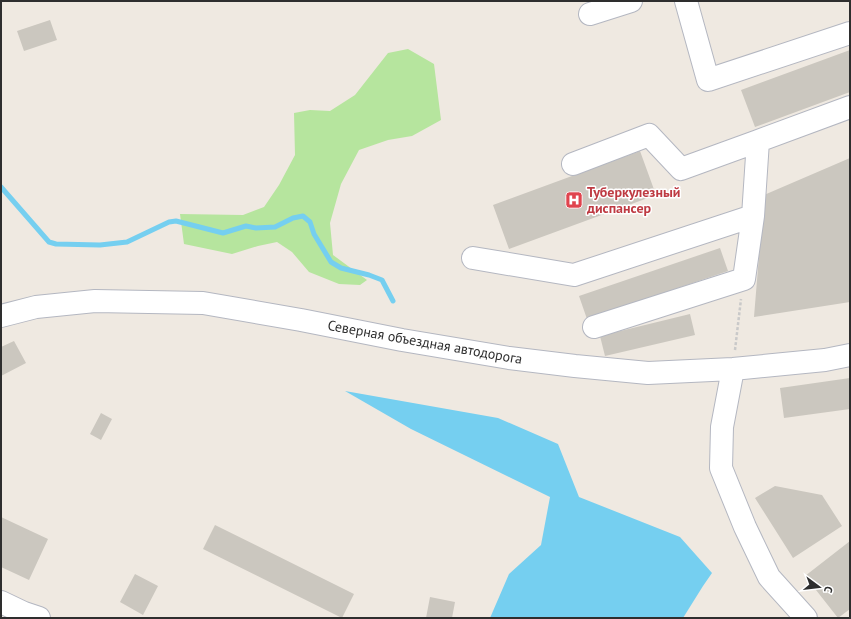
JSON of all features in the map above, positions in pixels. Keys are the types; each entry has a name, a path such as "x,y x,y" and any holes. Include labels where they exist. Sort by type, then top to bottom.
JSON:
{"street":[{"path":"590,14 631,1"},
{"path":"686,1 708,80 850,33"},
{"path":"573,164 648,135 681,169 850,107"},
{"path":"594,327 744,279 752,216 758,141"},
{"path":"473,258 574,275 752,216"},
{"name":"Северная объездная автодорога","path":"1,316 36,307 95,301 203,303 301,320 402,340 509,358 648,373 733,369 825,360 850,355"},
{"path":"733,369 722,427 721,468 745,527 769,577 806,618"},
{"path":"1,602 24,613 39,618"}],"path":[{"path":"733,369 744,279"}],"green space":[{"path":"408,49 434,64 441,120 412,136 388,140 359,150 341,184 330,223 333,255 367,280 360,285 339,284 309,272 292,252 277,242 232,254 184,244 180,214 243,215 264,207 279,185 295,155 294,113 310,110 330,111 355,95 388,53"}],"water":[{"path":"345,391 498,418 558,444 579,497 680,537 712,573 683,618 490,618 509,574 541,545 550,497 411,429"}],"building":[{"path":"50,20 57,40 24,51 17,31"},
{"path":"850,50 850,92 755,127 741,90"},
{"name":"Туберкулезный диспансер","path":"640,151 656,195 509,249 493,205"},
{"path":"850,158 850,302 754,317 764,195"},
{"path":"720,248 728,271 587,319 579,296"},
{"path":"690,314 695,335 605,356 600,336"},
{"path":"14,341 26,363 1,376 1,347"},
{"path":"850,378 850,409 784,418 780,388"},
{"path":"101,413 112,419 101,440 90,434"},
{"path":"775,486 822,495 842,526 793,558 755,498"},
{"path":"1,517 48,539 29,580 1,567"},
{"path":"215,525 354,594 342,618 203,549"},
{"path":"850,541 850,609 838,618 805,576"},
{"path":"135,574 158,586 143,615 120,602"},
{"path":"430,597 455,602 452,618 426,618"}],"waterway":[{"path":"1,187 49,242 56,244 100,245 127,242 169,222 176,221 223,233 246,226 256,228 275,227 293,218 303,216 310,222 314,234 331,262 341,268 382,280 393,301"}],"place":[{"name":"Туберкулезный диспансер","path":"574,200"}]}
